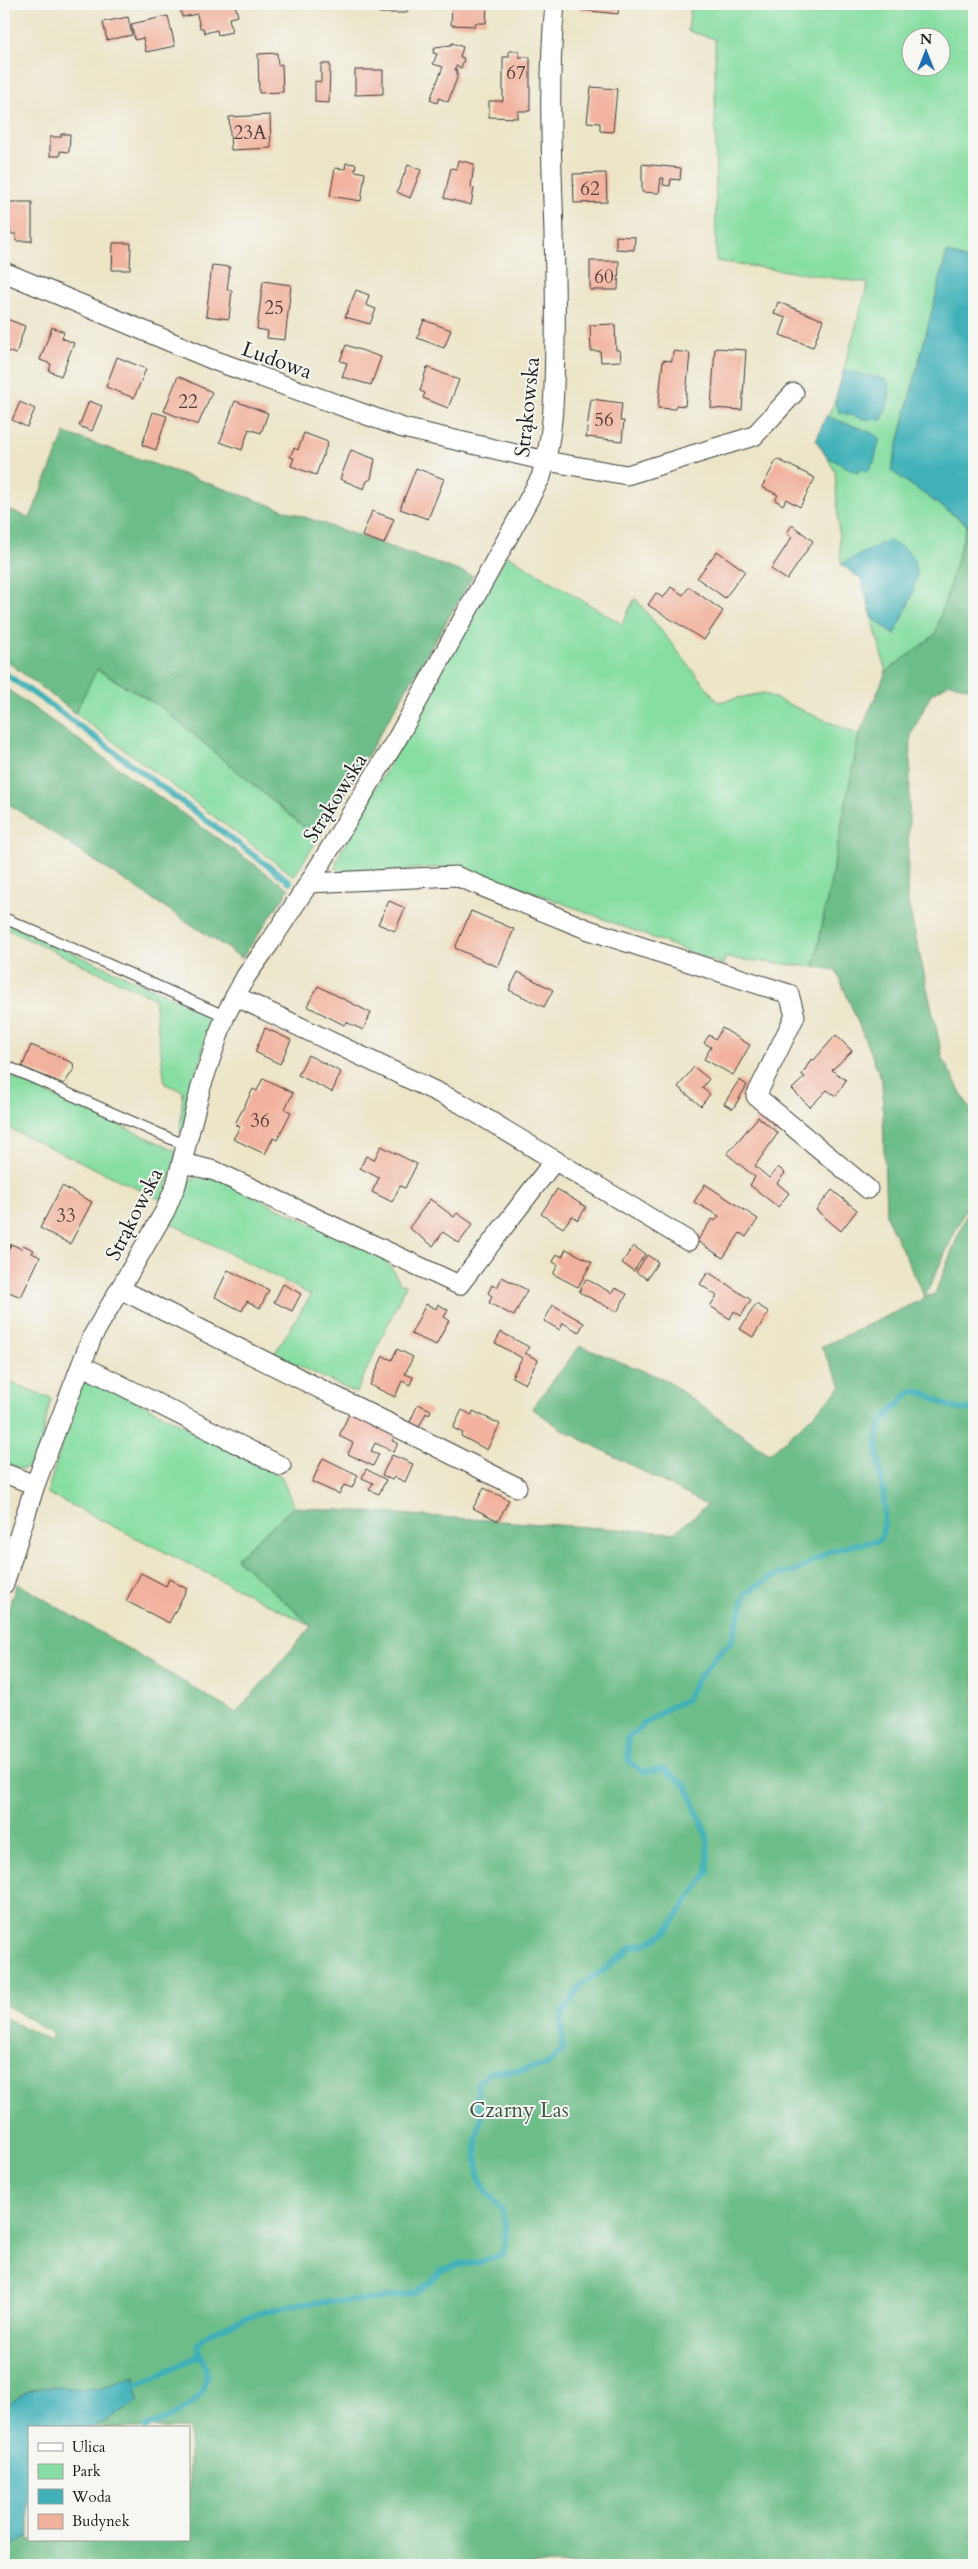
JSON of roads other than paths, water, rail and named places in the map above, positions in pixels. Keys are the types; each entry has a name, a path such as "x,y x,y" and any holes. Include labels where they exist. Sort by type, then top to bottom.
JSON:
{"street":[{"name":"Strąkowska","path":"4,1584 35,1485 92,1337 165,1211 185,1154 205,1072 225,1016 246,976 309,883 398,737 535,490 546,461 554,400 557,276 551,147 551,41 555,4"},
{"name":"Ludowa","path":"4,272 216,362 402,428 546,461 626,475 754,436 794,392"},
{"path":"309,883 456,876 589,930 789,994 795,1016 756,1096 868,1189"},
{"path":"235,996 460,1103 688,1241"},
{"path":"185,1154 215,1171 459,1284 555,1160"},
{"path":"120,1288 517,1487"},
{"path":"81,1365 281,1466"},
{"path":"4,1473 35,1485"}],"lane":[{"path":"4,918 225,1016"},
{"path":"4,1065 185,1154"}],"water":[{"path":"947,252 974,263 974,529 891,471"},
{"path":"844,370 887,380 889,395 882,420 864,419 839,412 835,401"},
{"path":"826,416 868,431 880,438 874,462 868,472 860,468 858,473 827,457 816,440"},
{"path":"888,540 909,553 914,562 916,572 912,594 895,635 872,617 861,579 841,564"},
{"path":"135,2376 137,2402 97,2426 28,2426 28,2537 4,2550 4,2410 15,2399 26,2392 37,2389 48,2387 85,2389 112,2384"}],"waterway":[{"path":"4,673 66,716 290,882"},
{"path":"149,2426 186,2408 201,2393 205,2383 206,2371 198,2345 204,2337 214,2331 260,2313 301,2303 381,2299 415,2293 432,2281 440,2271 457,2265 481,2262 503,2254 506,2231 502,2210 486,2191 478,2175 476,2140 481,2118 477,2099 478,2082 492,2071 518,2071 547,2065 562,2051 562,2015 582,1983 605,1969 632,1947 650,1942 666,1932 708,1872 707,1836 686,1785 663,1769 644,1772 629,1762 627,1739 655,1716 686,1700 696,1681 721,1650 731,1643 746,1593 773,1576 798,1570 829,1552 853,1545 879,1541 884,1527 885,1511 877,1446 878,1432 883,1421 893,1409 912,1391 924,1393 952,1407 974,1409"},
{"path":"129,2390 200,2355"}],"park label":[{"name":"Czarny Las","path":"519,2110"}]}
